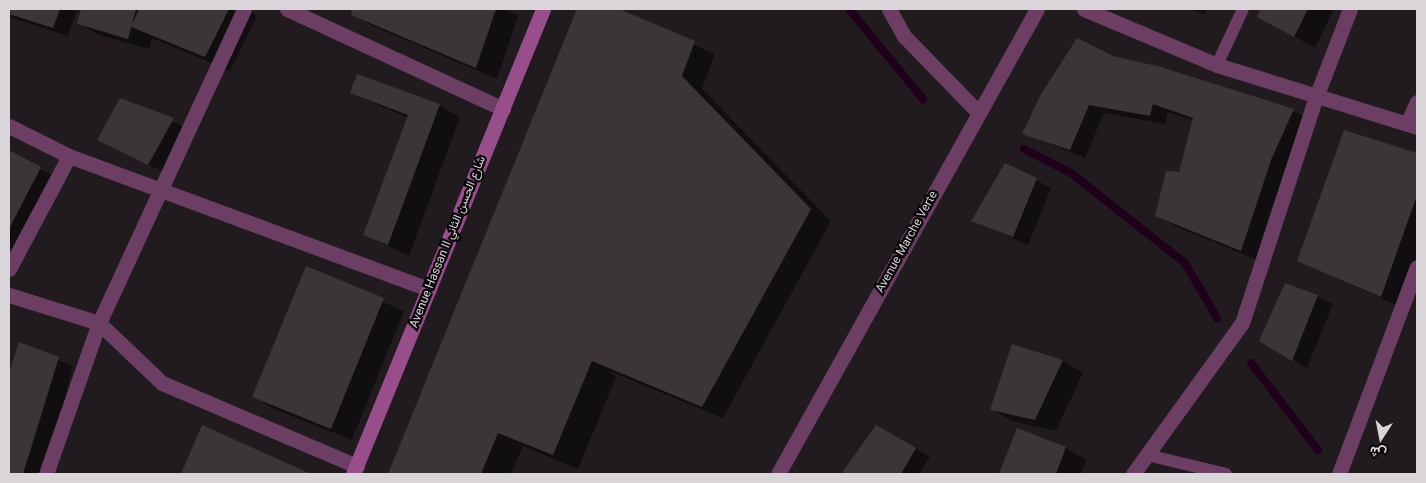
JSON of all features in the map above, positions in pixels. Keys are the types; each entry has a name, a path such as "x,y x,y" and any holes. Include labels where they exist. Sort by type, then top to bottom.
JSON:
{"street":[{"path":"46,474 99,323 244,9"},
{"path":"287,9 502,109"},
{"name":"Avenue Hassan II شارع الحسن الثاني","path":"355,470 543,9"},
{"path":"889,9 904,36 979,113"},
{"name":"Avenue Marche Verte","path":"778,474 1037,9"},
{"path":"1084,9 1217,64 1316,98 1412,125 1417,102"},
{"path":"1133,474 1242,323 1316,98 1350,9"},
{"path":"9,126 69,156 429,289"},
{"path":"9,269 69,156"},
{"path":"1339,474 1417,267"},
{"path":"9,295 99,323 162,383 355,470"}],"lane":[{"path":"1217,64 1243,9"},
{"path":"1147,454 1226,474"}],"building":[{"path":"9,9 60,9 53,28 9,14"},
{"path":"81,9 136,9 128,39 77,24"},
{"path":"139,9 229,9 205,57 131,27"},
{"path":"352,9 496,9 476,68 351,15"},
{"path":"577,9 619,9 695,41 682,76 811,209 702,407 592,361 553,455 498,433 481,474 388,474"},
{"path":"1260,9 1308,9 1294,37 1257,17"},
{"path":"1077,38 1113,56 1161,67 1294,109 1271,160 1241,251 1155,216 1166,171 1179,172 1193,118 1153,104 1150,116 1089,105 1070,150 1022,134 1040,96"},
{"path":"357,74 440,104 388,245 363,235 408,115 350,93"},
{"path":"120,98 174,118 148,165 97,140"},
{"path":"1344,130 1417,153 1417,195 1381,297 1297,261"},
{"path":"9,150 41,167 9,229"},
{"path":"1005,163 1037,178 1013,237 971,221"},
{"path":"306,266 384,298 331,429 252,397"},
{"path":"1285,283 1318,295 1292,361 1259,341"},
{"path":"19,342 59,357 23,474 9,474 9,373"},
{"path":"1012,344 1063,360 1035,420 990,410"},
{"path":"202,425 311,474 181,474"},
{"path":"876,425 916,448 901,474 841,474"},
{"path":"1017,428 1066,447 1056,474 999,474"}],"waterway":[{"path":"849,9 923,99"},
{"path":"1024,149 1071,173 1185,263 1217,318"},
{"path":"1251,363 1318,450"}]}
